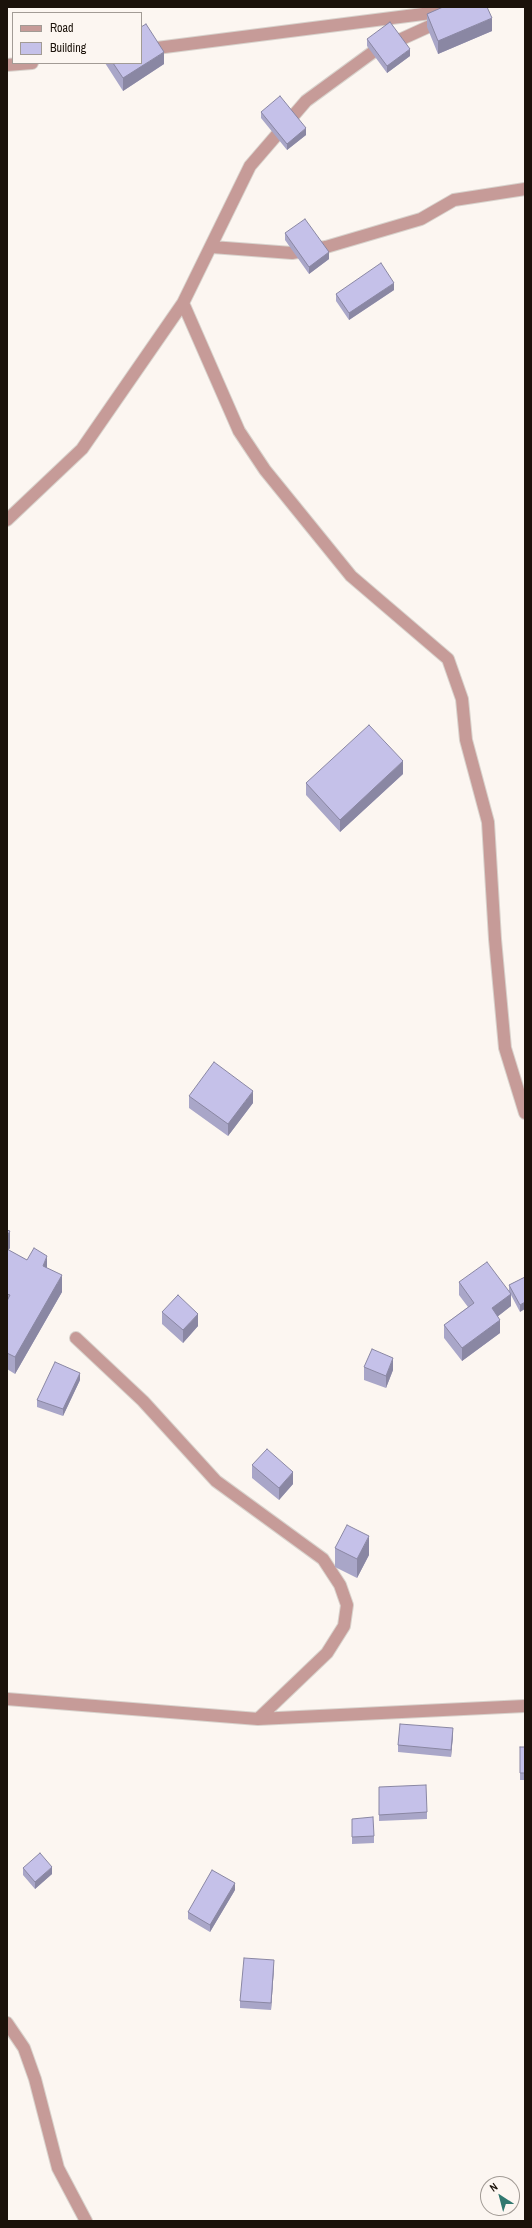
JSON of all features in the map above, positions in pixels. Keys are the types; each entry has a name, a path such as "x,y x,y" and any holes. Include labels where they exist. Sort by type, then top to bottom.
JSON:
{"street":[{"path":"142,50 473,8"},
{"path":"7,520 82,449 183,302 212,247 250,166 306,101 372,52 473,8"},
{"path":"7,65 20,64"},
{"path":"212,247 292,253 326,247 421,219 454,200 525,188"},
{"path":"183,302 239,431 265,470 352,576 448,659 462,699 466,740 488,822 495,939 505,1048 525,1113"},
{"path":"76,1338 143,1401 216,1481 323,1559 340,1586 347,1605 344,1626 326,1653 258,1719"},
{"path":"7,1699 258,1719 525,1706"},
{"path":"7,2023 24,2048 58,2168 86,2221"}],"building":[{"path":"443,7 487,7 492,18 438,41 427,14"},
{"path":"390,22 410,49 387,66 367,39"},
{"path":"146,24 164,52 123,78 114,64 142,64 142,26"},
{"path":"280,96 306,128 287,144 261,112"},
{"path":"305,219 329,252 309,267 285,233"},
{"path":"381,263 394,283 349,313 336,294"},
{"path":"369,725 403,761 340,820 306,783"},
{"path":"214,1062 253,1091 228,1124 189,1096"},
{"path":"34,1248 47,1256 43,1266 62,1275 15,1357 7,1353 7,1301 10,1295 7,1294 7,1249 27,1260"},
{"path":"487,1262 511,1294 492,1308 500,1320 462,1348 444,1325 474,1303 459,1282"},
{"path":"525,1277 525,1302 520,1305 509,1285"},
{"path":"178,1295 198,1314 183,1330 162,1312"},
{"path":"372,1349 393,1358 386,1376 364,1367"},
{"path":"55,1362 80,1373 63,1409 37,1400"},
{"path":"267,1449 293,1472 279,1488 252,1465"},
{"path":"347,1525 369,1536 357,1559 335,1548"},
{"path":"400,1724 453,1728 451,1750 398,1745"},
{"path":"520,1747 525,1747 525,1773 520,1773"},
{"path":"426,1785 427,1812 379,1815 379,1787"},
{"path":"373,1817 374,1836 352,1837 352,1819"},
{"path":"40,1853 52,1867 35,1882 23,1868"},
{"path":"212,1870 235,1883 210,1925 188,1912"},
{"path":"244,1958 274,1960 271,2003 240,2001"}]}
